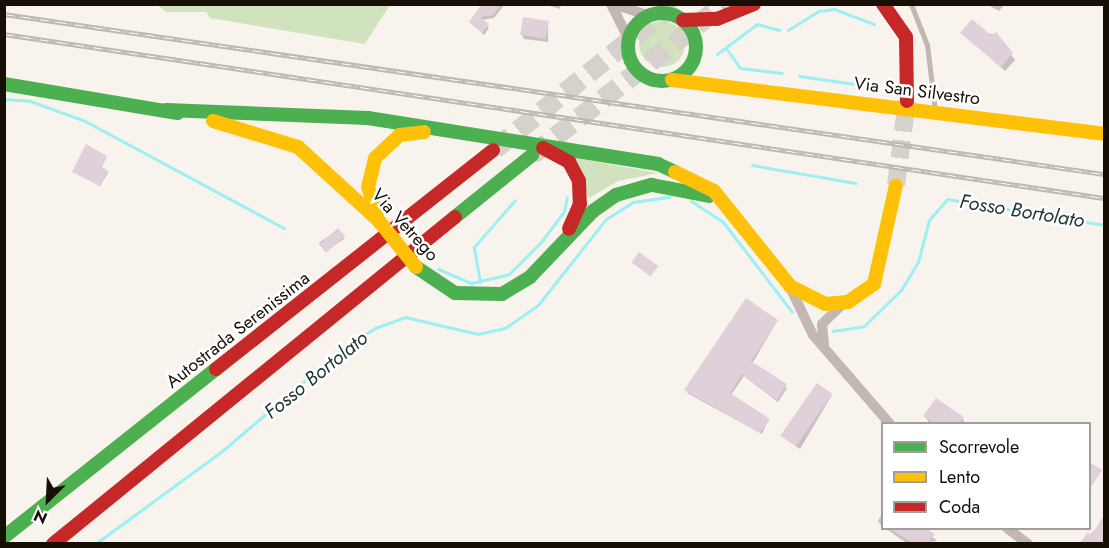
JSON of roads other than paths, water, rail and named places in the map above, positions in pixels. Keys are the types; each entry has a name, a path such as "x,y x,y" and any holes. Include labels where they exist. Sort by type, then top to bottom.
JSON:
{"main road":[{"path":"717,19 696,50 688,70 672,80 639,72 628,40 649,16 683,20 717,19 754,4"},
{"path":"883,4 906,37 907,101"},
{"path":"683,20 706,72 726,85"},
{"name":"Via San Silvestro","path":"672,80 1104,134"},
{"name":"Via Vetrego","path":"4,84 166,110 292,144 330,171 379,221 416,267 443,288 488,297 530,277 563,240 600,206 639,187 690,189 733,211"},
{"name":"Via Vetrego","path":"166,110 344,116 658,164 708,187 733,211 790,286 814,302 844,303"},
{"path":"379,221 369,181 383,147 408,133 454,132"},
{"path":"519,141 560,156 576,174 580,204 563,240"},
{"name":"Autostrada Serenissima","path":"4,537 493,150"},
{"path":"53,543 532,155"},
{"path":"844,303 865,293 878,276 896,185"}],"street":[{"path":"612,4 649,16"},
{"path":"612,4 628,40"},
{"name":"Via Vetrego","path":"790,286 807,326 889,422"},
{"path":"825,348 822,324 844,303"},
{"path":"1010,530 1028,543"}],"lane":[{"path":"911,4 927,45 935,112"}],"waterway":[{"path":"788,30 818,11 834,9 874,24"},
{"path":"717,54 757,24 779,30"},
{"path":"726,48 740,68 782,73"},
{"path":"799,76 869,86"},
{"name":"Fosso Bortolato","path":"4,99 30,101 85,121 284,228"},
{"path":"752,165 855,183"},
{"path":"438,269 471,283 509,274 541,242 564,211 567,197"},
{"name":"Fosso Bortolato","path":"95,544 222,451 343,348 375,328 405,317 478,334 505,328 538,305 606,219 633,202 670,197"},
{"name":"Fosso Bortolato","path":"833,331 864,326 901,290 918,262 929,220 947,199 1104,225"},
{"path":"480,282 474,247 515,200"},
{"name":"Fosso Bortolato","path":"691,201 723,222 792,312"}],"tunnel":[{"path":"495,149 675,4"},
{"path":"532,155 724,4"},
{"path":"896,185 907,101"}],"railway":[{"path":"4,14 1104,174"},
{"path":"4,34 1104,198"}]}
